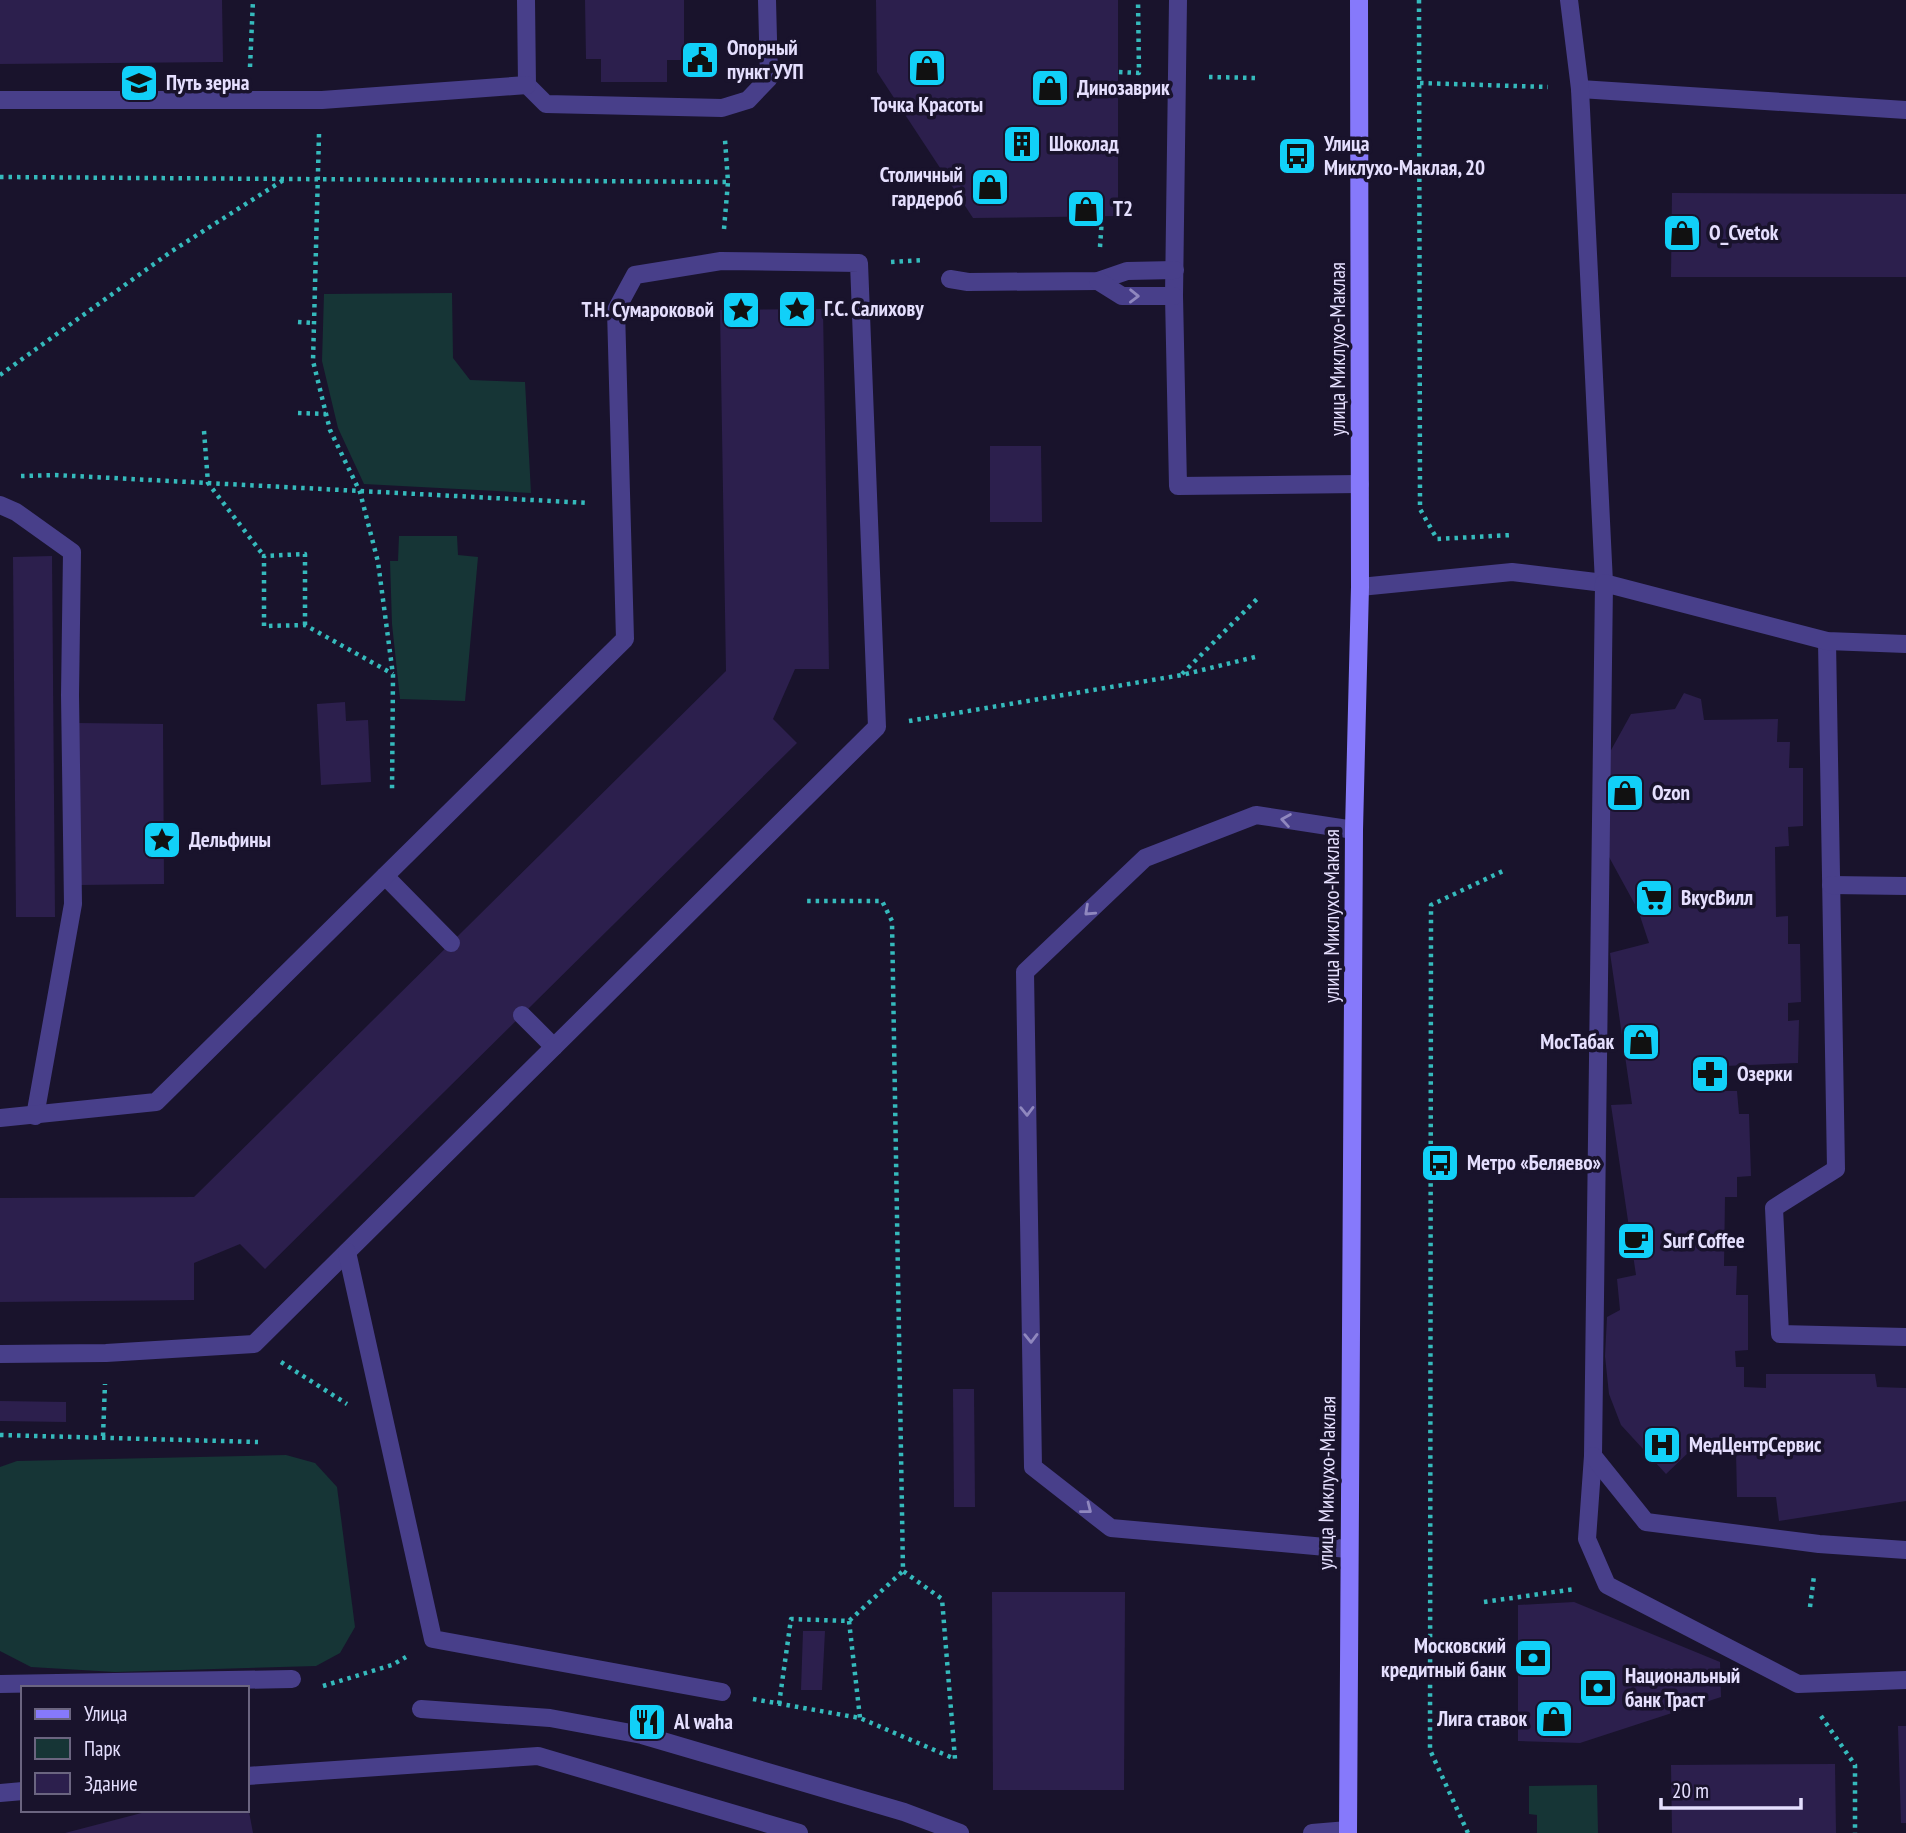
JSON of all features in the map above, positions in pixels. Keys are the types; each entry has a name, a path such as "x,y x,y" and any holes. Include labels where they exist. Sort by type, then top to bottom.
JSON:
{"main road":[{"name":"улица Миклухо-Маклая","path":"1348,1831 1354,830 1360,587 1359,0"}],"lane":[{"path":"526,0 527,85 546,104 722,107 748,100 769,78 767,0"},
{"path":"1178,0 1174,296 1178,486 1360,484"},
{"path":"1569,0 1580,89 1604,583 1593,1456 1587,1539 1607,1585 1798,1684 1906,1680"},
{"path":"0,100 321,100 527,85"},
{"path":"1580,89 1906,110"},
{"path":"0,1118 156,1102 625,639 616,310 635,275 722,261 859,263 877,727 254,1344 106,1353 0,1354"},
{"path":"950,279 968,282 1098,281 1127,271 1175,270"},
{"path":"1098,281 1122,296 1174,296"},
{"path":"0,505 16,512 72,552 70,695 73,904 35,1116"},
{"path":"1360,587 1512,572 1604,583 1827,641 1906,644"},
{"path":"1827,641 1836,1169 1774,1208 1780,1334 1906,1337"},
{"path":"1348,1549 1111,1528 1033,1467 1025,972 1144,858 1256,815 1354,830"},
{"path":"385,876 451,943"},
{"path":"1831,886 1906,886"},
{"path":"522,1015 554,1047"},
{"path":"347,1252 389,1431 433,1639 722,1692"},
{"path":"1593,1456 1646,1522 1819,1544 1906,1550"},
{"path":"0,1684 292,1679"},
{"path":"421,1709 550,1718 642,1735 904,1812 960,1833"},
{"path":"248,1776 538,1756 799,1833"},
{"path":"0,1793 21,1791"},
{"path":"1312,1833 1348,1831"}],"path":[{"path":"250,99 253,0"},
{"path":"1119,72 1139,73 1138,0"},
{"path":"1419,0 1420,509 1437,539 1512,535"},
{"path":"1178,76 1257,78"},
{"path":"1420,83 1580,89"},
{"path":"321,100 316,179 313,361 326,414 360,492 378,562 393,675 392,793"},
{"path":"0,177 728,182 722,261"},
{"path":"0,375 161,259 286,178"},
{"path":"859,263 934,260 950,279"},
{"path":"298,322 313,323"},
{"path":"298,413 326,414"},
{"path":"204,430 208,483 264,556 264,626 305,625 393,675"},
{"path":"14,476 55,475 622,504"},
{"path":"264,556 305,554 305,625"},
{"path":"1182,675 1257,599"},
{"path":"877,727 1182,675 1259,656"},
{"path":"1468,1833 1430,1750 1431,905 1503,871"},
{"path":"803,901 882,901 892,921 903,1571 849,1621 791,1619 779,1704 860,1717 955,1759 943,1600 903,1571"},
{"path":"254,1344 389,1431"},
{"path":"103,1436 106,1353"},
{"path":"0,1435 258,1442"},
{"path":"1484,1602 1607,1585"},
{"path":"849,1621 860,1717"},
{"path":"323,1687 392,1665 433,1639"},
{"path":"1798,1684 1855,1765 1855,1833"}],"green space":[{"path":"452,293 453,358 470,380 525,382 531,493 364,484 338,428 322,361 324,294"},
{"path":"399,536 457,536 458,555 478,557 465,701 400,699 392,624 390,561 398,561"},
{"path":"286,1455 315,1463 337,1487 355,1627 340,1653 316,1666 115,1672 31,1667 0,1651 0,1467 17,1461"},
{"path":"1597,1785 1598,1833 1537,1833 1537,1815 1529,1814 1529,1786"}],"building":[{"path":"0,0 222,0 223,62 0,64"},
{"path":"585,0 684,0 684,60 667,60 667,82 601,82 601,59 586,59"},
{"name":"Шоколад","path":"876,0 1118,0 1118,216 973,218 877,72"},
{"path":"1672,193 1906,194 1906,277 1671,277"},
{"path":"823,309 829,669 795,669 773,719 797,743 265,1269 240,1244 194,1263 194,1300 0,1302 0,1198 194,1197 726,671 720,310"},
{"path":"990,446 1041,446 1042,522 990,522"},
{"path":"52,556 55,917 16,917 13,557"},
{"path":"1684,693 1701,699 1704,720 1778,719 1777,742 1790,742 1789,768 1803,768 1803,826 1788,827 1789,846 1775,847 1776,917 1788,916 1788,944 1800,944 1801,1002 1788,1003 1788,1021 1799,1020 1798,1063 1725,1066 1725,1091 1737,1091 1739,1114 1749,1114 1751,1176 1737,1177 1737,1197 1725,1197 1724,1266 1737,1266 1736,1295 1748,1295 1748,1350 1735,1351 1736,1367 1744,1367 1744,1387 1766,1388 1766,1374 1875,1374 1877,1387 1906,1388 1906,1501 1779,1521 1776,1497 1737,1497 1736,1451 1691,1450 1666,1474 1621,1425 1609,1394 1605,1356 1607,1317 1620,1310 1617,1279 1636,1275 1611,1105 1632,1104 1610,953 1649,943 1638,910 1609,857 1605,761 1631,714 1675,709"},
{"path":"345,702 346,721 368,720 371,782 321,785 317,704"},
{"path":"77,723 163,724 164,884 80,885"},
{"path":"953,1389 974,1389 975,1507 954,1507"},
{"path":"0,1401 66,1402 66,1422 0,1421"},
{"path":"992,1592 1125,1592 1124,1790 993,1790"},
{"path":"1574,1602 1720,1662 1721,1697 1580,1743 1518,1741 1518,1605"},
{"path":"803,1631 825,1631 822,1690 801,1690"},
{"path":"1898,1726 1906,1726 1906,1823 1901,1823"},
{"path":"1835,1764 1836,1833 1672,1833 1671,1765"},
{"path":"248,1806 253,1833 65,1833 145,1812 248,1812"}],"place":[{"name":"Опорный пункт УУП","path":"700,60"},
{"name":"Точка Красоты","path":"927,68"},
{"name":"Путь зерна","path":"139,83"},
{"name":"Динозаврик","path":"1050,88"},
{"name":"Шоколад","path":"1022,144"},
{"name":"Улица Миклухо-Маклая, 20","path":"1297,156"},
{"name":"Столичный гардероб","path":"990,187"},
{"name":"T2","path":"1086,209"},
{"name":"O_Cvetok","path":"1682,233"},
{"name":"Г.С. Салихову","path":"797,309"},
{"name":"Т.Н. Сумароковой","path":"741,310"},
{"name":"Ozon","path":"1625,793"},
{"name":"Дельфины","path":"162,840"},
{"name":"ВкусВилл","path":"1654,898"},
{"name":"МосТабак","path":"1641,1042"},
{"name":"Озерки","path":"1710,1074"},
{"name":"Метро «Беляево»","path":"1440,1163"},
{"name":"Surf Coffee","path":"1636,1241"},
{"name":"МедЦентрСервис","path":"1662,1445"},
{"name":"Московский кредитный банк","path":"1533,1658"},
{"name":"Национальный банк Траст","path":"1598,1688"},
{"name":"Лига ставок","path":"1554,1719"},
{"name":"Al waha","path":"647,1722"}]}
